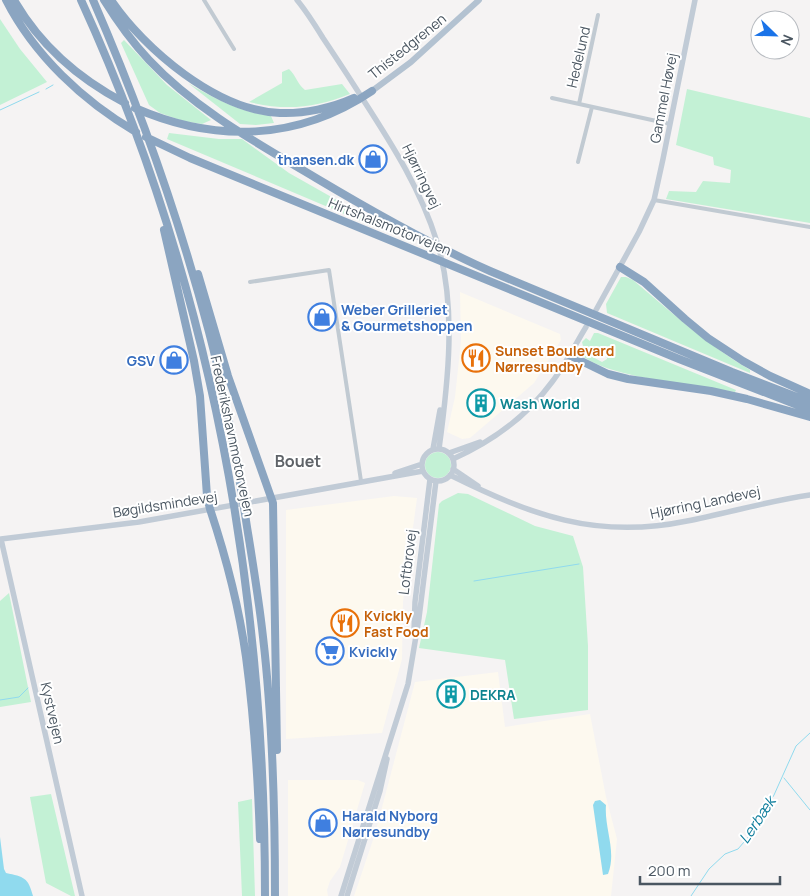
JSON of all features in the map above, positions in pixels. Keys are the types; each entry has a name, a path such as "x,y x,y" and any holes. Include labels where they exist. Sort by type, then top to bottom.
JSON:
{"highway":[{"name":"Hirtshalsmotorvejen","path":"6,0 28,37 46,59 96,105 114,118 170,149 679,359 810,410"},
{"path":"14,0 29,24 46,44 77,72 102,90 131,106 175,123 214,131 266,131 310,122 374,90"},
{"name":"Frederikshavnmotorvejen","path":"81,0 106,55 144,155 178,257 203,351 226,454 247,585 259,706 264,812 263,896"},
{"name":"Frederikshavnmotorvejen","path":"93,0 132,94 158,163 180,230 207,325 236,457 266,664 272,759 275,896"},
{"name":"Hirtshalsmotorvejen","path":"104,0 149,60 171,81 214,114 378,215 450,254 732,372 810,402"},
{"path":"111,0 137,33 162,57 183,74 240,105 278,113 294,113 351,102"},
{"path":"144,155 172,260 194,361 200,396 207,496 232,590 246,656 255,755 263,896"},
{"path":"158,163 183,228 228,376 272,498 276,683 275,852"},
{"path":"620,267 644,282 708,338 750,365 810,394"},
{"path":"569,355 608,374 628,379 711,391 810,417"}],"main road":[{"name":"Thistedgrenen","path":"374,90 411,62 478,0"},
{"name":"Gammel Høvej","path":"596,310 643,225 654,200 695,0"},
{"name":"Hjørringvej","path":"299,2 413,180 428,215 441,255 447,296 449,345 446,383 436,449"},
{"path":"453,459 482,444 512,423 534,403 552,383 586,327"},
{"path":"449,453 453,459 452,472 444,480 436,481 430,479 423,471 422,464 425,455 436,449 449,453 487,440"},
{"name":"Bøgildsmindevej","path":"384,477 422,464"},
{"name":"Bøgildsmindevej","path":"0,537 139,522 423,471"},
{"name":"Hjørring Landevej","path":"452,472 491,494 524,509 552,518 585,525 614,528 648,528 686,522 781,499 810,495"},
{"name":"Loftbrovej","path":"413,649 415,602 430,479"},
{"name":"Loftbrovej","path":"347,896 380,791 388,751 406,690 419,618 436,481"},
{"name":"Kystvejen","path":"0,537 82,896"},
{"name":"Loftbrovej","path":"341,896 382,763 388,751"}],"street":[{"path":"204,0 234,48"},
{"name":"Hedelund","path":"578,104 598,15"},
{"name":"Hedelund","path":"552,98 670,124"},
{"path":"578,162 592,107"},
{"path":"654,200 810,227"},
{"path":"250,282 329,270 361,481"}],"shaded area":[{"path":"460,292 560,334 561,340 534,383 470,438 462,439 447,432 455,397 461,341"},
{"path":"394,496 417,498 403,602 402,659 382,733 286,739 286,510"},
{"path":"498,672 505,727 590,714 606,797 617,839 611,896 354,896 375,834 415,682"},
{"path":"288,780 358,780 365,783 340,867 330,881 327,890 328,896 288,896"}],"green space":[{"path":"0,19 20,49 47,82 0,105"},
{"path":"124,40 167,85 211,120 202,124 183,121 160,113 149,105 121,43"},
{"path":"289,69 305,90 342,84 350,94 337,99 300,107 275,107 249,102 282,83 282,72"},
{"path":"188,83 228,104 271,116 274,123 240,124"},
{"path":"687,89 810,118 810,223 666,199 669,191 696,192 703,181 730,183 731,170 714,165 713,157 676,145"},
{"path":"169,133 219,139 242,139 289,173 388,229 387,232 167,139"},
{"path":"621,277 633,280 704,339 750,370 750,373 607,313 606,304"},
{"path":"594,333 736,390 735,392 652,379 608,368 591,361 579,353 580,350 602,362 607,359 606,351 583,346 582,342 586,338 590,341"},
{"path":"438,452 447,456 451,465 447,474 438,478 429,474 425,465 429,456"},
{"path":"458,493 468,494 535,526 573,536 583,567 588,646 588,710 514,719 505,660 419,648 427,612 439,504"},
{"path":"9,593 31,702 0,707 0,601"},
{"path":"51,794 75,896 71,896 46,883 30,797"},
{"path":"252,799 255,896 242,896 238,802"}],"water":[{"path":"600,800 606,805 611,848 608,874 603,875 593,805 595,801"},
{"path":"0,837 6,873 27,881 33,896 0,896"}],"waterway":[{"path":"46,89 53,85"},
{"path":"0,110 39,92"},
{"path":"474,581 579,564"},
{"path":"0,700 19,697 28,688"},
{"name":"Lerbæk","path":"691,896 709,869 725,854 738,849 750,835 774,795 796,746 810,733"},
{"path":"784,778 810,810"}],"place":[{"name":"thansen.dk","path":"373,159"},
{"name":"Weber Grilleriet & Gourmetshoppen","path":"322,317"},
{"name":"Sunset Boulevard Nørresundby","path":"476,358"},
{"name":"GSV","path":"174,360"},
{"name":"Wash World","path":"481,403"},
{"name":"Kvickly Fast Food","path":"345,623"},
{"name":"Kvickly","path":"330,651"},
{"name":"DEKRA","path":"451,694"},
{"name":"Harald Nyborg Nørresundby","path":"323,823"}],"district":[{"name":"Bouet","path":"298,461"}]}
